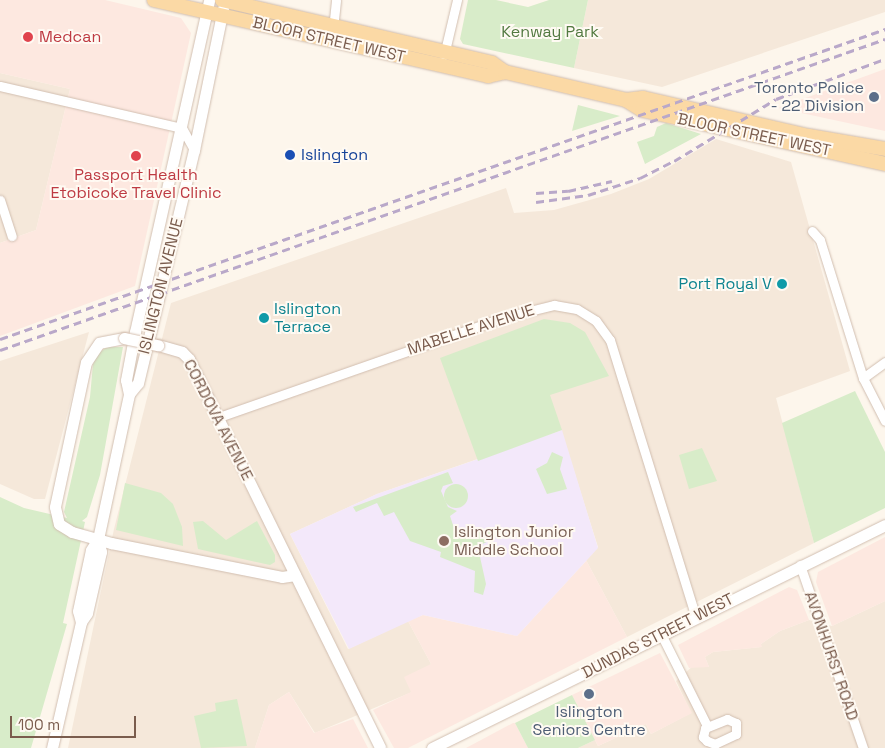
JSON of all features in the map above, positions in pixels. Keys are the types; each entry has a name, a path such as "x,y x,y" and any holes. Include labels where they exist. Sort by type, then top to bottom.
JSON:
{"main road":[{"name":"BLOOR STREET WEST","path":"154,0 208,6 222,16 343,44 444,59 492,63 505,72 626,100 642,110 885,164"},
{"name":"BLOOR STREET WEST","path":"224,0 331,25 444,59"},
{"name":"ISLINGTON AVENUE","path":"129,394 138,383 194,150 224,0"},
{"name":"ISLINGTON AVENUE","path":"52,748 80,622 87,613 101,552 98,539 129,394 126,380 135,332 208,6"},
{"path":"191,78 208,82"},
{"name":"BLOOR STREET WEST","path":"626,100 644,98 809,136 885,149"},
{"name":"CORDOVA AVENUE","path":"294,575 282,577 98,539 62,527 54,507 88,356 99,343 124,338 182,352 190,359 380,748"},
{"name":"DUNDAS STREET WEST","path":"432,748 662,636 800,564 885,525"}],"street":[{"path":"336,0 331,25 343,44"},
{"path":"444,59 457,0"},
{"path":"1,89 182,128 194,150"},
{"path":"0,200 12,236"},
{"path":"812,231 820,240 863,378 885,421"},
{"name":"MABELLE AVENUE","path":"219,417 501,318 554,305 577,308 596,321 610,340 696,617"},
{"path":"863,378 885,362"},
{"name":"AVONHURST ROAD","path":"800,564 863,748"},
{"path":"662,636 707,726"}],"shaded area":[{"path":"0,0 105,0 181,18 191,33 135,286 0,336 0,243 36,230 70,89 0,73"},
{"path":"588,0 885,0 885,12 662,87 574,68"},
{"path":"885,69 885,131 778,108"},
{"path":"0,73 70,89 36,230 0,243"},
{"path":"716,139 791,162 850,371 776,398 814,543 627,637 586,560 598,547 561,430 377,494 290,534 348,649 408,621 431,664 412,692 315,733 289,692 269,705 255,748 68,748 114,529 171,303 506,188 514,213 554,210 611,194 649,179"},
{"path":"89,332 45,499 34,499 0,484 0,361"},
{"name":"Islington Junior Middle School","path":"562,430 598,548 517,636 423,615 349,649 290,534 377,494"},
{"path":"885,537 885,601 832,626 816,582 818,572"},
{"path":"586,561 627,637 408,748 394,748 373,710 411,692 404,677 431,664 408,621 423,615 517,636"},
{"path":"789,587 797,590 809,620 780,631 761,644 762,647 713,652 705,657 709,667 689,668 678,645"},
{"path":"885,601 885,748 578,748 595,740 598,746 646,724 651,734 691,713 676,681 694,665 709,667 705,657 713,652 761,647 761,644 780,631 809,620 832,626"},
{"path":"660,653 692,713 651,734 646,724 598,746 572,695"},
{"path":"289,692 314,733 353,719 368,748 255,748 269,705"},
{"path":"513,723 515,723 528,748 466,748"}],"green space":[{"name":"Kenway Park","path":"468,0 496,0 528,7 549,0 588,0 574,68 463,44 460,39"},
{"path":"578,105 620,116 572,131"},
{"path":"666,123 701,134 645,164 637,142 654,136 657,127"},
{"path":"544,319 570,323 585,332 609,376 550,395 562,430 478,461 440,358"},
{"path":"107,347 123,347 100,475 87,517 82,521 85,522 63,623 67,624 31,748 0,748 0,497 24,508 67,518 64,512 90,397 93,364 97,354"},
{"path":"855,391 885,452 885,508 814,543 782,423"},
{"path":"702,448 717,481 689,489 679,455"},
{"path":"552,452 563,457 560,469 567,489 547,494 536,469 547,463"},
{"path":"448,472 453,483 443,486 441,491 448,507 457,511 450,516 457,537 493,527 495,538 474,548 477,557 480,557 486,584 483,595 474,592 475,571 440,557 441,552 410,541 394,512 384,516 377,503 356,512 353,507"},
{"path":"125,483 161,493 173,504 182,527 183,546 116,530"},
{"path":"456,484 465,487 468,496 465,505 456,508 447,505 444,496 447,487"},
{"path":"203,521 226,540 257,521 275,555 275,562 270,565 198,549 193,522"},
{"path":"572,695 595,740 578,748 528,748 515,723"},
{"path":"237,699 247,746 201,748 194,716 216,711 215,703"}],"railway":[{"path":"0,339 885,29"},
{"path":"0,350 885,39"},
{"path":"536,202 588,195 640,178 674,161 776,99 885,59"},
{"path":"536,193 568,191 612,181"}],"place":[{"name":"Medcan","path":"28,37"},
{"name":"Toronto Police - 22 Division","path":"874,97"},
{"name":"Islington","path":"290,155"},
{"name":"Passport Health Etobicoke Travel Clinic","path":"136,156"},
{"name":"Port Royal V","path":"782,284"},
{"name":"Islington Terrace","path":"264,318"},
{"name":"Islington Junior Middle School","path":"444,541"},
{"name":"Islington Seniors Centre","path":"589,694"}]}
